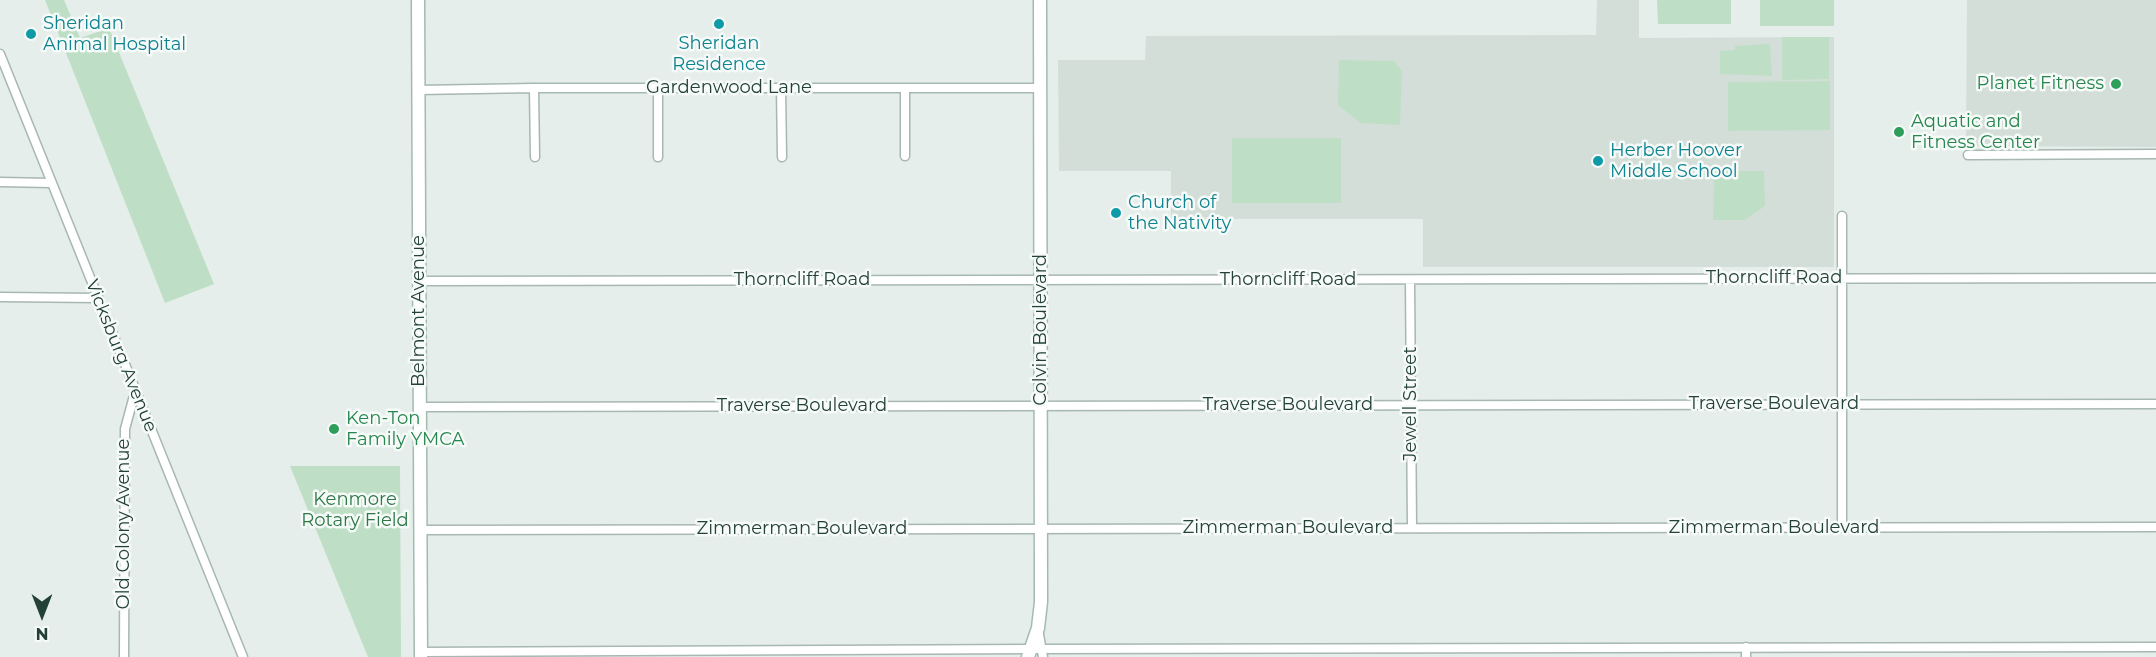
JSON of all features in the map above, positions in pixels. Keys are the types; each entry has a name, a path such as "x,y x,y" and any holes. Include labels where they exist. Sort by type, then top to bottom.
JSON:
{"street":[{"name":"Belmont Avenue","path":"418,0 421,655"},
{"name":"Colvin Boulevard","path":"1036,653 1041,602 1042,529 1040,0"},
{"name":"Vicksburg Avenue","path":"0,54 3,68 243,657"},
{"path":"534,88 535,157"},
{"path":"658,88 658,157"},
{"path":"781,88 782,157"},
{"path":"905,88 905,156"},
{"name":"Gardenwood Lane","path":"418,90 1040,88"},
{"path":"1968,155 2156,154"},
{"path":"0,182 51,183"},
{"path":"1842,216 1842,528"},
{"name":"Thorncliff Road","path":"419,281 2156,278"},
{"name":"Jewell Street","path":"1410,280 1412,528"},
{"path":"0,297 98,298"},
{"name":"Old Colony Avenue","path":"124,657 124,429 135,392"},
{"name":"Traverse Boulevard","path":"420,407 2156,404"},
{"name":"Zimmerman Boulevard","path":"421,530 2156,527"},
{"path":"421,655 1746,652 2156,647"}],"shaded area":[{"path":"1597,0 1639,0 1639,38 1834,37 1834,267 1423,267 1423,219 1171,219 1171,171 1059,171 1058,60 1145,60 1146,36 1596,35"},
{"path":"1967,0 2156,0 2156,147 1966,146"}],"green space":[{"path":"45,0 64,0 80,38 109,28 214,284 165,303"},
{"path":"1657,0 1731,0 1731,24 1658,24"},
{"path":"1760,0 1834,0 1834,26 1760,26"},
{"path":"1782,37 1829,37 1829,79 1782,80"},
{"path":"1770,45 1772,76 1720,74 1720,51 1735,50 1735,46"},
{"path":"1339,60 1394,61 1402,71 1400,125 1361,123 1338,105"},
{"path":"1830,81 1830,130 1728,131 1728,82"},
{"path":"1232,138 1341,138 1341,203 1232,203"},
{"path":"1719,171 1764,171 1765,206 1744,220 1713,220 1714,178"},
{"name":"Kenmore Rotary Field","path":"290,466 400,466 401,657 368,657"}],"place":[{"name":"Sheridan Residence","path":"719,24"},
{"name":"Sheridan Animal Hospital","path":"31,34"},
{"name":"Planet Fitness","path":"2116,84"},
{"name":"Aquatic and Fitness Center","path":"1899,132"},
{"name":"Herber Hoover Middle School","path":"1598,161"},
{"name":"Church of the Nativity","path":"1116,213"},
{"name":"Ken-Ton Family YMCA","path":"334,429"}]}
